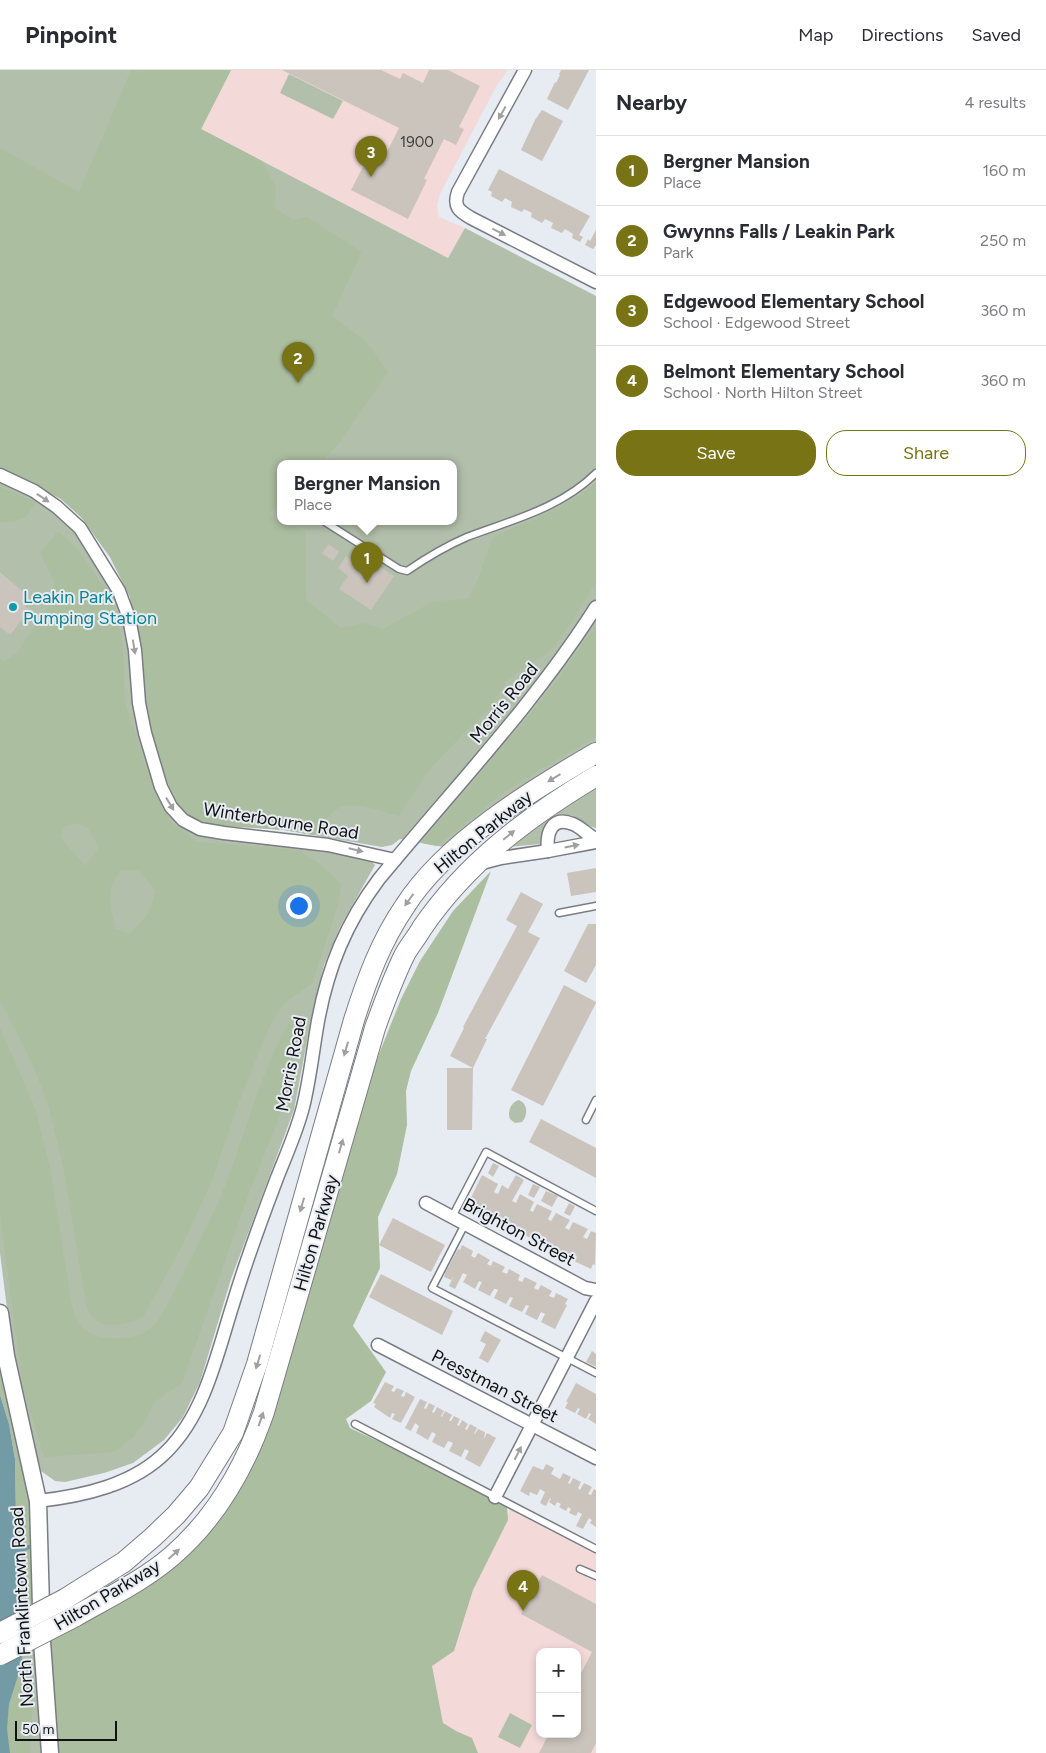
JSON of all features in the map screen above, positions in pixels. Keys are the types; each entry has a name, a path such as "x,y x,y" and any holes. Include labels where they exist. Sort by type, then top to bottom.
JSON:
{"main road":[{"name":"Hilton Parkway","path":"0,1656 69,1608 153,1537 176,1515 199,1488 233,1432 257,1364 369,974 385,939 405,904 440,863 491,821 547,782 596,753"},
{"name":"Hilton Parkway","path":"0,1633 137,1582 171,1557 197,1532 219,1503 239,1472 253,1444 264,1412 375,1028 406,952 438,905 472,867 517,828 596,776"}],"street":[{"path":"525,70 458,192 455,200 457,207 462,213 471,218 596,282"},
{"name":"Winterbourne Road","path":"0,475 34,491 57,507 80,528 119,591 129,618 135,650 139,703 145,733 161,787 171,807 183,820 200,829 328,844 395,860"},
{"name":"Morris Road","path":"38,1501 79,1494 129,1478 166,1452 181,1435 193,1416 211,1370 247,1258 303,1108 323,998 334,960 346,932 360,905 395,860 529,703 574,642 596,607"},
{"path":"548,851 546,840 548,832 557,823 572,823 596,840"},
{"path":"472,867 496,859 548,851 596,840"},
{"name":"Brighton Street","path":"426,1203 586,1288 596,1290"},
{"path":"495,1496 596,1301"},
{"name":"North Franklintown Road","path":"0,1312 6,1356 38,1501 42,1641 50,1753"},
{"name":"Presstman Street","path":"378,1345 596,1458"}],"lane":[{"path":"330,525 399,569 407,571 450,545 532,514 557,502 596,473"},
{"path":"559,913 596,906"},
{"path":"586,1120 596,1101"},
{"path":"452,1217 486,1152 596,1211"},
{"path":"464,1224 432,1288 596,1373"},
{"path":"354,1424 596,1548"},
{"path":"580,1569 596,1576"}],"shaded area":[{"path":"231,70 508,70 497,85 440,194 437,205 439,217 465,228 448,258 201,129"},
{"path":"510,1510 596,1554 596,1753 361,1753"}],"green space":[{"path":"0,70 231,70 201,129 448,258 465,228 596,296 596,742 531,781 444,847 400,839 392,845 382,847 284,830 214,825 146,721 130,597 110,557 81,517 61,499 0,469"},
{"path":"131,70 231,70 201,129 262,161 276,188 274,208 293,220 307,217 362,252 332,316 367,342 388,372 338,445 323,460 277,460 277,506 268,514 277,520 277,525 288,525 305,532 306,600 341,628 364,623 383,629 434,601 468,599 495,536 561,506 586,491 596,482 596,582 552,649 508,679 489,709 428,771 399,816 354,805 341,807 333,812 313,835 284,830 214,825 190,818 177,805 172,795 146,721 130,597 110,557 81,517 61,499 0,469 0,148 79,192"},
{"path":"289,74 343,101 333,119 280,93"},
{"path":"0,479 47,502 69,522 118,600 129,635 137,721 175,820 182,827 200,833 340,851 368,858 375,865 340,927 324,965 312,1014 294,1110 231,1279 200,1382 183,1417 164,1440 133,1463 104,1473 65,1482 55,1481 41,1471 15,1372 0,1253"},
{"path":"0,487 36,502 22,519 12,522 0,522"},
{"path":"58,531 79,551 111,597 123,642 125,703 155,791 172,823 197,842 298,850 319,863 341,884 338,905 312,984 288,1000 280,1009 267,1032 239,1102 212,1180 183,1244 143,1317 115,1325 100,1323 95,1320 88,1310 63,1165 48,1104 31,1061 0,1000 0,659 5,661 17,653 50,604 54,582 40,553","holes":["75,823 87,827 99,847 85,866 60,837 64,827","121,870 139,871 156,891 148,914 130,934 115,929 111,906 111,891 116,877"]},
{"path":"596,625 596,736 507,790 437,846 421,843 550,690"},
{"path":"596,785 596,828 574,816 565,815 547,823 540,844 508,847"},
{"path":"491,871 438,1013 411,1071 406,1091 407,1125 397,1174 378,1217 380,1268 353,1326 386,1372 371,1401 346,1419 350,1428 414,1458 507,1506 508,1520 473,1590 454,1651 432,1666 443,1723 472,1738 478,1753 58,1753 50,1641 141,1591 165,1572 213,1526 254,1463 269,1426 369,1079 401,999 420,961 453,911"},
{"path":"292,1017 294,1048 283,1108 250,1190 182,1383 154,1402 146,1420 134,1437 114,1452 44,1457 23,1388 0,1215 0,1028 35,1108 50,1168 72,1306 76,1318 85,1330 92,1334 120,1338 132,1337 148,1330 156,1323 168,1304 220,1198 263,1079"},
{"path":"519,1100 524,1104 526,1113 522,1122 515,1123 510,1119 509,1110"},
{"path":"0,1346 31,1507 35,1602 21,1608 23,1582 16,1515 15,1459 9,1424 0,1395"},
{"path":"37,1648 43,1753 0,1753 0,1668"},
{"path":"22,1659 34,1684 30,1753 10,1753 7,1729 9,1704"},
{"path":"510,1713 532,1725 520,1748 498,1737"}],"water":[{"path":"0,1395 9,1424 15,1459 16,1515 23,1582 21,1608 22,1663 9,1704 7,1729 10,1753 0,1753"}],"building":[{"path":"282,70 381,70 400,79 403,73 423,83 429,70 448,70 480,86 459,127 464,129 456,145 444,139 424,179 427,180 408,219 351,190 369,155 382,162 399,128"},
{"path":"561,70 589,70 568,110 547,99"},
{"path":"542,110 563,121 542,161 521,150 535,120"},
{"path":"499,169 590,216 579,235 583,237 580,242 572,238 573,234 565,229 562,233 551,228 553,223 545,219 542,223 531,217 532,213 524,209 522,212 511,207 512,202 505,198 502,202 491,196 492,192 488,190"},
{"path":"596,230 596,245 593,249 585,245 588,239 590,241"},
{"path":"329,544 339,552 333,561 322,553"},
{"path":"363,555 394,576 371,610 339,589 348,576 338,568 346,556 356,564"},
{"name":"Leakin Park Pumping Station","path":"0,572 28,596 22,603 30,610 10,635 0,627"},
{"path":"596,868 596,892 571,896 567,873"},
{"path":"521,892 543,904 528,932 540,938 485,1039 487,1039 473,1068 450,1056 463,1027 517,926 506,920"},
{"path":"588,924 596,924 596,965 586,983 564,971"},
{"path":"564,985 596,1003 543,1106 511,1090"},
{"path":"447,1068 473,1068 472,1130 447,1130"},
{"path":"541,1119 596,1148 596,1178 529,1142"},
{"path":"493,1163 499,1166 493,1177 488,1173"},
{"path":"482,1175 498,1184 494,1192 498,1194 502,1185 508,1189 516,1175 524,1180 512,1201 516,1203 520,1194 534,1202 530,1210 533,1212 537,1204 552,1211 548,1219 551,1221 556,1213 570,1220 565,1228 569,1230 573,1222 588,1229 583,1237 587,1239 591,1231 596,1233 595,1265 593,1264 591,1269 574,1261 577,1256 575,1255 573,1260 557,1251 558,1246 555,1251 539,1242 540,1237 538,1242 521,1233 522,1228 520,1233 503,1224 504,1219 502,1223 485,1215 486,1210 484,1215 467,1206"},
{"path":"533,1184 540,1187 534,1198 528,1195"},
{"path":"546,1191 558,1196 552,1207 541,1201"},
{"path":"569,1203 575,1206 570,1216 564,1213"},
{"path":"393,1218 445,1245 431,1272 379,1245"},
{"path":"462,1245 473,1251 471,1256 475,1258 478,1253 490,1260 487,1264 491,1266 493,1261 505,1267 502,1272 507,1274 509,1269 520,1275 518,1280 522,1282 525,1277 537,1283 534,1288 538,1290 541,1285 552,1291 549,1296 554,1298 556,1293 568,1299 555,1329 541,1322 545,1314 541,1312 537,1320 525,1314 529,1306 526,1305 522,1312 509,1306 513,1298 510,1297 506,1304 494,1298 498,1290 494,1289 490,1296 478,1290 482,1282 479,1281 475,1289 463,1282 467,1275 463,1273 455,1289 449,1286 453,1277 451,1280 444,1277 445,1273"},
{"path":"381,1274 453,1311 442,1335 369,1297"},
{"path":"485,1331 501,1340 488,1363 479,1358 486,1344 480,1341"},
{"path":"592,1351 596,1354 596,1367 586,1362"},
{"path":"385,1382 394,1386 391,1391 394,1392 397,1388 404,1391 401,1396 404,1397 406,1392 415,1397 401,1423 392,1419 395,1414 392,1413 390,1418 374,1407 376,1404 373,1403"},
{"path":"576,1383 596,1394 596,1424 588,1419 591,1414 589,1413 586,1419 577,1414 580,1409 578,1408 575,1413 565,1408 568,1402 566,1402"},
{"path":"420,1399 427,1402 424,1408 426,1409 429,1403 435,1406 432,1412 434,1413 437,1407 444,1411 442,1417 445,1411 452,1415 449,1421 454,1416 460,1419 457,1425 459,1426 462,1420 468,1424 465,1429 467,1430 470,1424 477,1428 474,1434 478,1429 485,1432 484,1439 487,1433 496,1438 480,1467 465,1459 469,1451 465,1449 461,1457 449,1451 453,1443 448,1441 444,1448 432,1442 436,1434 432,1432 428,1440 416,1433 419,1426 415,1423 411,1431 405,1428"},
{"path":"546,1464 554,1468 551,1474 560,1479 563,1473 571,1477 568,1483 570,1484 573,1478 581,1482 578,1488 580,1490 584,1483 592,1487 588,1494 591,1495 594,1489 596,1490 596,1527 590,1523 592,1520 589,1518 583,1529 576,1526 582,1514 578,1512 576,1516 569,1513 571,1509 568,1507 566,1511 559,1507 561,1504 557,1502 555,1506 549,1502 550,1498 546,1506 540,1503 545,1492 540,1489 537,1495 530,1492 529,1496 520,1491 533,1466 543,1470"},
{"path":"542,1575 596,1604 596,1743 591,1753 539,1753 547,1738 581,1738 581,1673 592,1652 521,1614"}],"waterway":[{"path":"14,1553 29,1547"}],"place":[{"name":"Edgewood Elementary School","path":"371,177"},
{"name":"Gwynns Falls / Leakin Park","path":"298,383"},
{"name":"Bergner Mansion","path":"367,583"},
{"name":"Leakin Park Pumping Station","path":"13,607"},
{"name":"Belmont Elementary School","path":"523,1611"}]}
